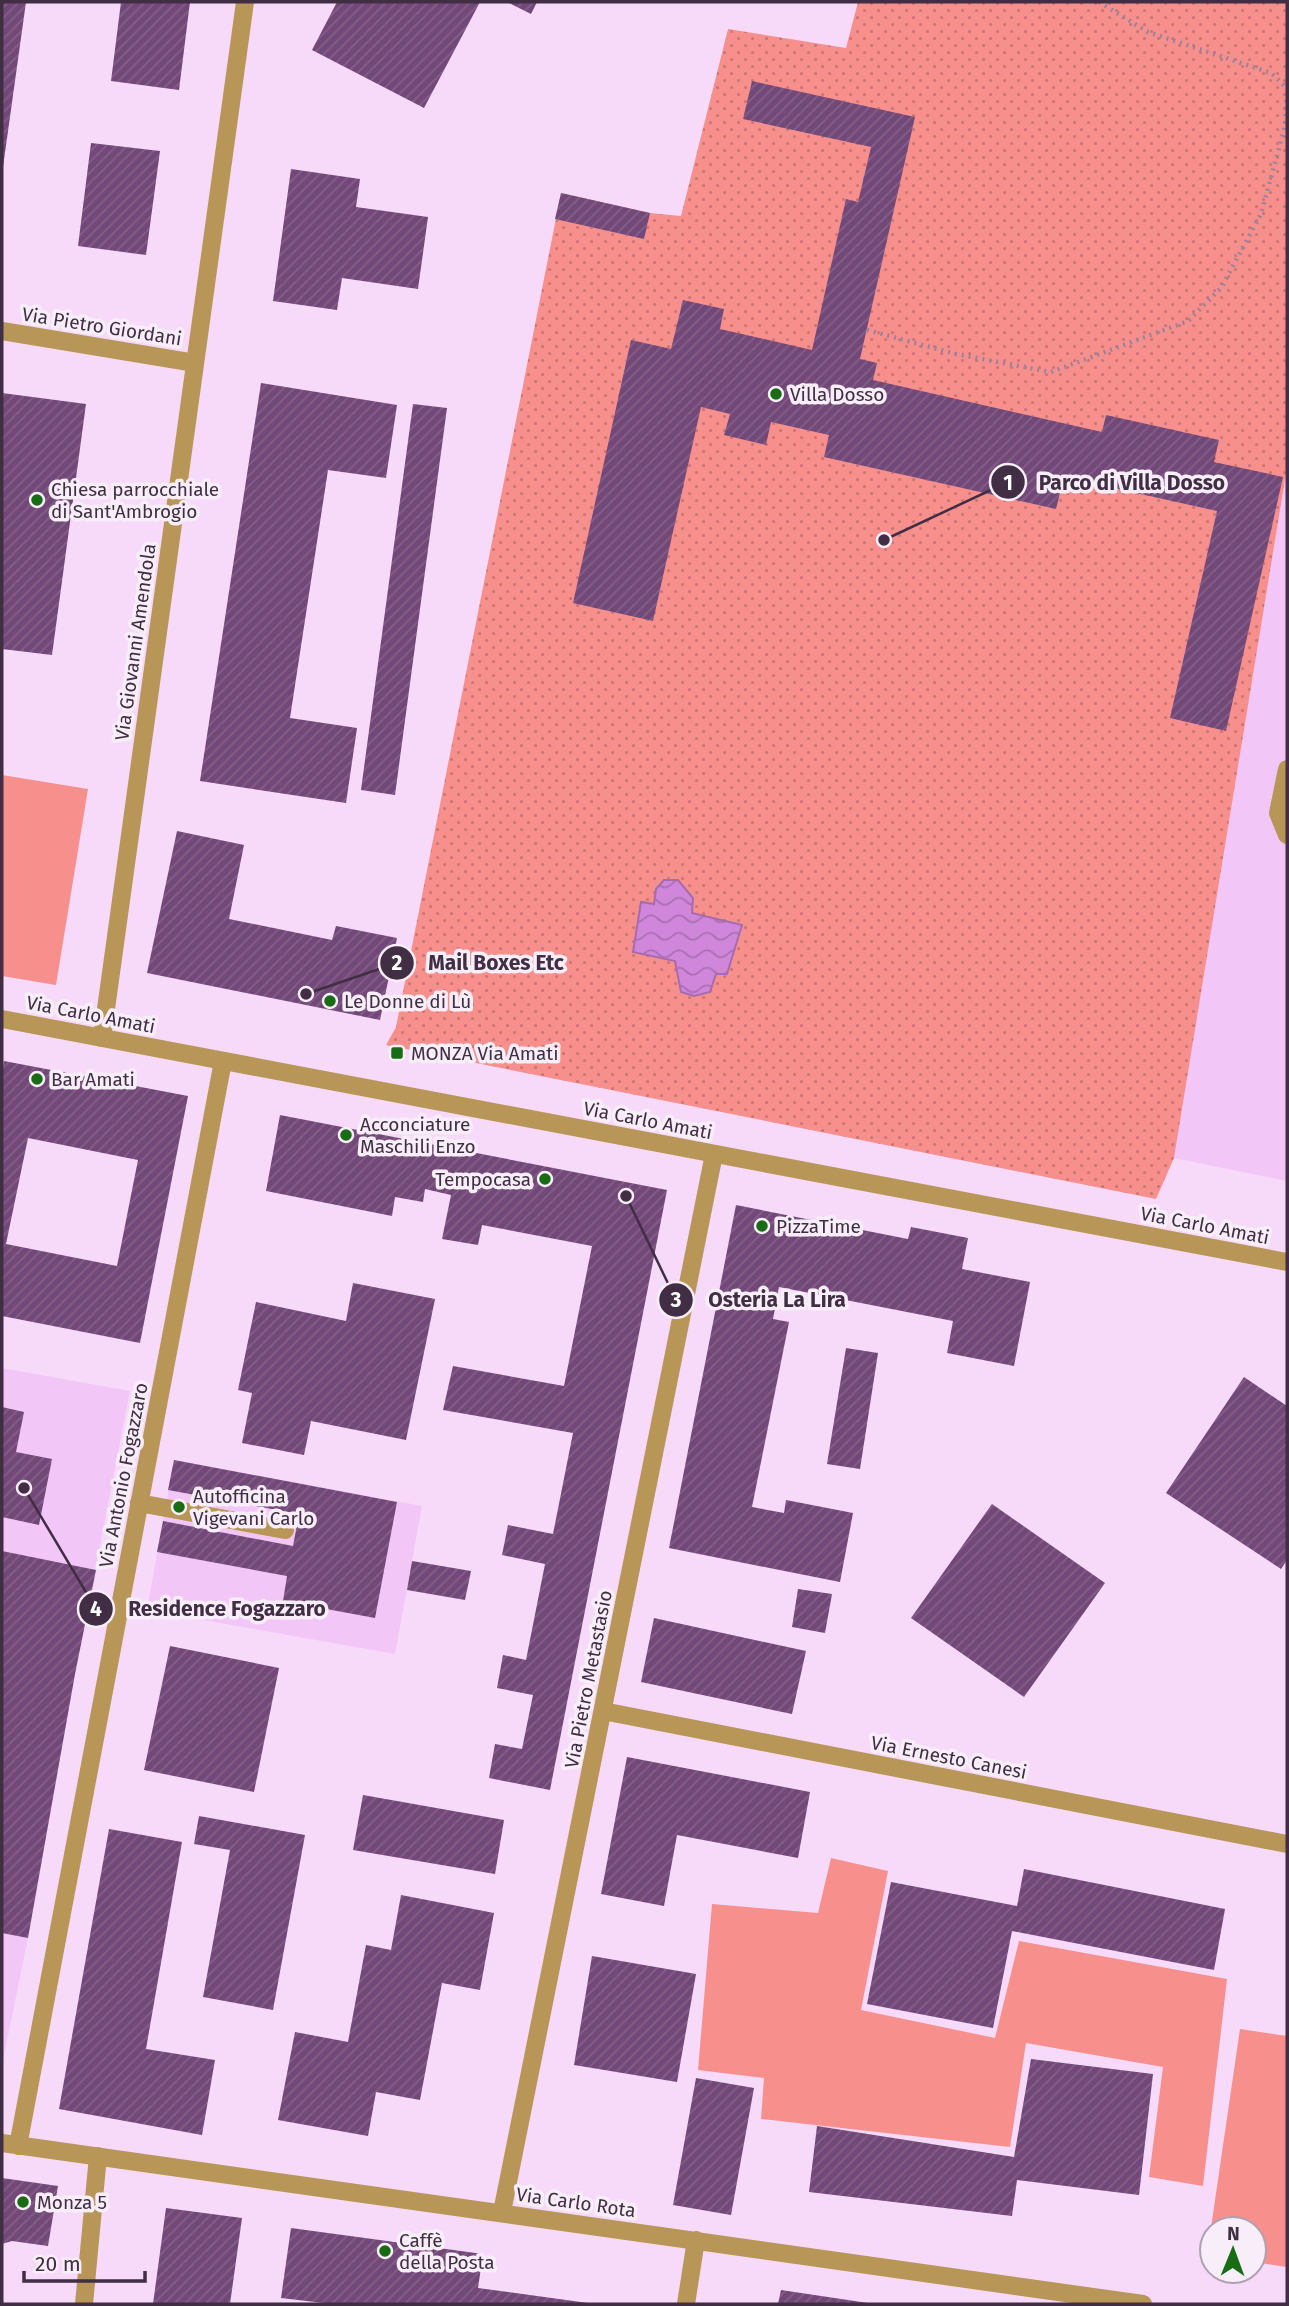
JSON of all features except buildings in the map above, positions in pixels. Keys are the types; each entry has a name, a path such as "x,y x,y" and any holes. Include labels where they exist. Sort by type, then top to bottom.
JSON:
{"street":[{"name":"Via Giovanni Amendola","path":"102,1038 245,2"},
{"name":"Via Pietro Giordani","path":"2,331 195,363"},
{"path":"1287,769 1278,813 1287,835"},
{"name":"Via Carlo Amati","path":"2,1018 1287,1262"},
{"name":"Via Antonio Fogazzaro","path":"10,2144 139,1503 223,1060"},
{"name":"Via Pietro Metastasio","path":"502,2212 714,1154"},
{"path":"139,1503 285,1530"},
{"name":"Via Ernesto Canesi","path":"603,1711 1287,1844"},
{"name":"Via Carlo Rota","path":"10,2144 1143,2304"},
{"path":"84,2304 98,2156"},
{"path":"686,2304 696,2240"}],"path":[{"path":"867,330 956,354 1051,372 1188,321 1221,288 1261,214 1285,126 1287,88 1271,73 1148,32 1099,2"}],"shaded area":[{"path":"858,2 1287,2 1287,467 1174,1158 1156,1199 386,1045 396,1027 561,193 650,213 681,216 728,29 846,48"},
{"path":"1287,467 1287,1181 1174,1158"},
{"path":"2,775 88,789 56,985 2,976"},
{"path":"2,1368 130,1391 2,2065"},
{"path":"174,1460 422,1506 395,1654 147,1610"},
{"path":"831,1858 888,1871 861,2010 995,2038 1019,1941 1227,1979 1203,2186 1149,2177 1163,2067 1026,2043 1010,2147 761,2119 764,2078 698,2070 712,1904 818,1913"},
{"path":"1240,2029 1287,2036 1287,2267 1268,2264 1268,2215 1213,2215"}],"water":[{"path":"664,880 678,880 693,898 692,913 742,925 727,974 716,974 710,992 694,996 681,992 675,961 633,952 641,902 654,904 656,889"}],"place":[{"name":"Villa Dosso","path":"776,394"},
{"name":"Chiesa parrocchiale di Sant'Ambrogio","path":"37,500"},
{"name":"Parco di Villa Dosso","path":"884,540"},
{"name":"Mail Boxes Etc","path":"306,994"},
{"name":"Le Donne di Lù","path":"330,1001"},
{"name":"MONZA Via Amati","path":"397,1053"},
{"name":"Bar Amati","path":"37,1079"},
{"name":"Acconciature Maschili Enzo","path":"346,1135"},
{"name":"Tempocasa","path":"545,1179"},
{"name":"Osteria La Lira","path":"626,1196"},
{"name":"PizzaTime","path":"762,1226"},
{"name":"Residence Fogazzaro","path":"24,1488"},
{"name":"Autofficina Vigevani Carlo","path":"179,1507"},
{"name":"Monza 5","path":"23,2202"},
{"name":"Caffè della Posta","path":"385,2251"}]}
